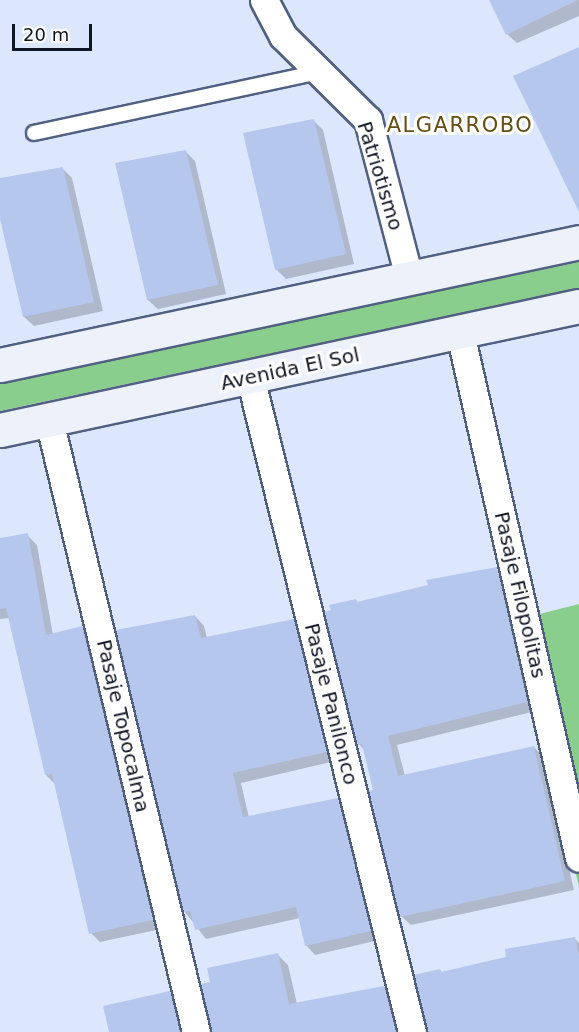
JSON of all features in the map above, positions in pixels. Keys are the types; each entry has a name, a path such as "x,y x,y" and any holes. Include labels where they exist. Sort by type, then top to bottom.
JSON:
{"main road":[{"path":"0,365 410,281 579,242"},
{"name":"Avenida El Sol","path":"0,430 579,306"}],"street":[{"name":"Patriotismo","path":"264,0 283,36 368,120 410,281"},
{"name":"Pasaje Filopolitas","path":"460,333 579,858"},
{"name":"Pasaje Panilonco","path":"250,377 411,1032"},
{"name":"Pasaje Topocalma","path":"50,420 196,1032"}],"lane":[{"path":"34,134 320,72"}],"green space":[{"path":"579,262 579,288 0,411 0,382"},
{"path":"579,604 579,887 516,620"}],"building":[{"path":"489,0 578,0 506,35"},
{"path":"579,47 579,212 513,76"},
{"path":"314,119 346,254 275,270 243,133"},
{"path":"186,150 218,285 147,300 115,163"},
{"path":"63,167 94,302 23,317 0,219 0,178"},
{"path":"28,533 46,635 82,626 153,920 89,934 52,774 45,775 6,608 0,609 0,538"},
{"path":"497,567 527,702 388,736 398,776 534,746 565,881 400,917 369,791 373,790 362,744 357,745 324,612 331,610 329,605 356,599 357,602 428,585 426,580"},
{"path":"195,615 201,638 294,619 327,752 233,773 243,817 338,798 371,931 305,946 296,907 195,930 190,911 183,912 116,630"},
{"path":"575,937 579,955 579,1032 427,1032 414,975 440,969 441,972 506,957 505,949"},
{"path":"278,953 289,1004 384,986 396,1032 211,1032 201,984 210,982 207,968"},
{"path":"170,991 180,1032 109,1032 103,1006"}],"district":[{"name":"ALGARROBO","path":"460,125"}]}
